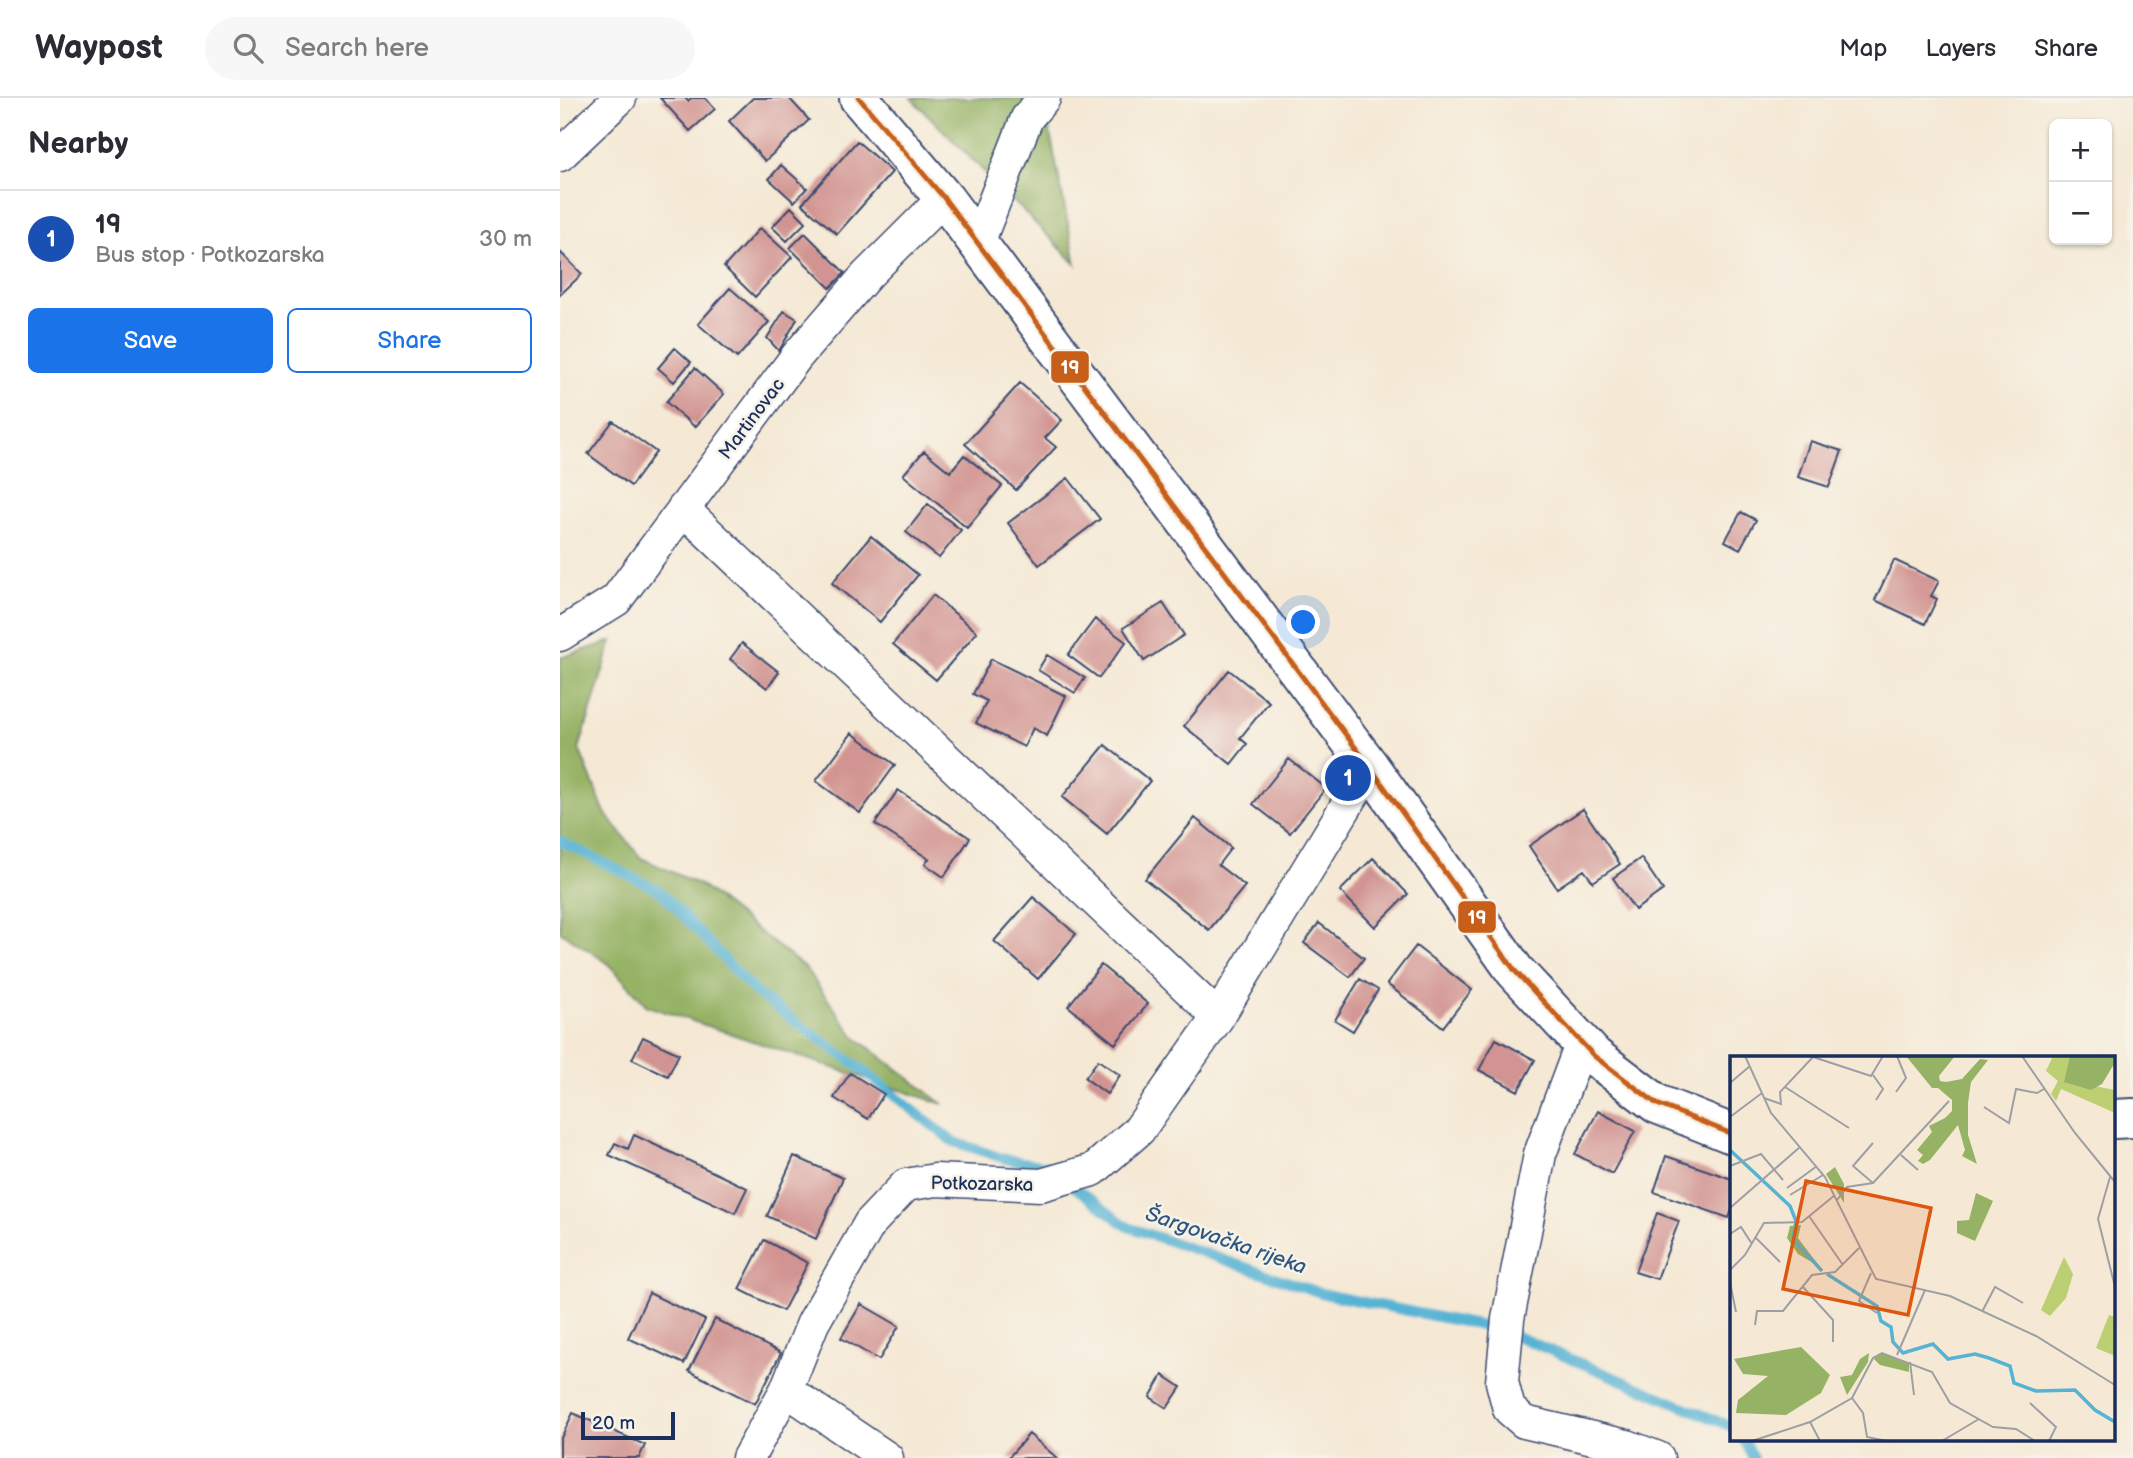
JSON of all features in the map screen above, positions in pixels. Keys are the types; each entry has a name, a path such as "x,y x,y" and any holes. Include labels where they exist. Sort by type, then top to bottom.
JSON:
{"street":[{"path":"560,155 620,98"},
{"path":"859,98 944,198 978,243 1370,767 1515,971 1594,1056 1657,1104 1730,1133"},
{"path":"978,243 1027,118 1044,98"},
{"name":"Martinovac","path":"560,635 615,600 797,356 867,275 944,198"},
{"path":"683,509 1219,1017"},
{"name":"Potkozarska","path":"748,1458 786,1390 813,1323 870,1223 906,1185 934,1180 1041,1185 1093,1170 1139,1130 1219,1017 1370,767"},
{"path":"1581,1042 1540,1154 1508,1319 1502,1382 1509,1409 1524,1422 1627,1446 1658,1458"},
{"path":"786,1390 887,1458"}],"green space":[{"path":"911,98 1041,98 1076,264"},
{"path":"612,641 579,749 605,813 641,858 700,885 805,968 855,1037 943,1104 647,1006 609,964 560,931 560,658"}],"building":[{"path":"660,98 685,98 688,101 691,98 705,98 715,109 690,131"},
{"path":"753,98 789,98 809,120 765,161 729,121"},
{"path":"857,141 892,172 837,234 802,204"},
{"path":"781,165 807,188 794,202 769,179"},
{"path":"791,207 806,222 787,241 772,227"},
{"path":"760,228 792,257 755,297 724,267"},
{"path":"805,233 845,273 830,288 790,248"},
{"path":"560,252 582,274 560,295"},
{"path":"730,288 769,322 737,358 698,324"},
{"path":"784,311 797,319 779,351 767,338"},
{"path":"675,348 691,362 674,382 658,368"},
{"path":"695,368 724,394 695,427 666,402"},
{"path":"1020,383 1062,420 1045,438 1056,447 1016,490 965,444"},
{"path":"613,421 656,452 631,486 588,454"},
{"path":"1810,441 1842,451 1829,487 1798,477"},
{"path":"924,451 950,472 964,455 1002,486 967,528 903,475"},
{"path":"1068,478 1100,519 1039,565 1008,523"},
{"path":"928,504 961,530 939,558 906,532"},
{"path":"1741,512 1756,520 1740,549 1725,541"},
{"path":"871,536 918,575 880,622 832,583"},
{"path":"1894,560 1939,581 1931,596 1937,599 1925,624 1875,600"},
{"path":"933,595 977,632 936,680 893,644"},
{"path":"1163,603 1184,635 1144,661 1123,628"},
{"path":"1095,619 1126,642 1099,678 1068,655"},
{"path":"742,643 779,672 767,688 730,659"},
{"path":"1047,655 1085,678 1075,693 1038,670"},
{"path":"991,659 1066,696 1047,736 1033,728 1024,747 976,723 987,701 973,694"},
{"path":"1229,670 1269,702 1240,738 1247,744 1231,764 1184,726"},
{"path":"852,733 895,765 860,813 816,781"},
{"path":"1105,745 1150,781 1107,834 1062,797"},
{"path":"1289,759 1326,788 1290,833 1253,804"},
{"path":"898,790 970,838 944,877 925,864 929,859 875,824"},
{"path":"1583,809 1620,864 1593,882 1584,870 1557,888 1529,846"},
{"path":"1195,818 1231,848 1218,865 1245,886 1209,930 1145,879"},
{"path":"1373,858 1408,894 1375,927 1340,891"},
{"path":"1641,858 1663,890 1635,910 1613,878"},
{"path":"1033,897 1076,934 1038,979 994,941"},
{"path":"1319,923 1364,958 1350,977 1304,943"},
{"path":"1416,946 1472,990 1443,1027 1387,984"},
{"path":"1101,965 1148,1004 1115,1044 1068,1006"},
{"path":"1360,979 1378,990 1353,1031 1335,1020"},
{"path":"643,1037 679,1054 668,1076 632,1059"},
{"path":"1496,1039 1535,1060 1518,1091 1479,1070"},
{"path":"1098,1060 1120,1075 1107,1094 1085,1078"},
{"path":"850,1073 884,1094 868,1119 834,1098"},
{"path":"1598,1111 1635,1131 1612,1174 1575,1154"},
{"path":"634,1135 747,1188 735,1213 609,1155 615,1143 628,1149"},
{"path":"794,1156 843,1178 816,1239 767,1216"},
{"path":"1666,1156 1730,1178 1730,1215 1729,1218 1654,1192"},
{"path":"1657,1213 1679,1221 1657,1279 1635,1272"},
{"path":"764,1240 808,1263 783,1311 739,1289"},
{"path":"649,1293 705,1320 684,1364 628,1338"},
{"path":"861,1304 899,1326 879,1360 841,1338"},
{"path":"715,1319 781,1353 755,1404 689,1371"},
{"path":"1163,1375 1181,1387 1167,1408 1150,1397"},
{"path":"573,1413 645,1445 639,1458 560,1458 560,1440"},
{"path":"1029,1434 1057,1458 1008,1458"}],"waterway":[{"name":"Šargovačka rijeka","path":"560,841 660,891 756,993 860,1068 952,1141 1005,1159 1046,1166 1057,1174"},
{"name":"Šargovačka rijeka","path":"1069,1183 1128,1227 1324,1294 1502,1330 1730,1426"},
{"name":"Šargovačka rijeka","path":"1744,1440 1753,1458"}],"transit line":[{"name":"19","path":"859,98 944,198 1370,767 1515,971 1594,1056 1657,1104 1730,1133"}],"place":[{"name":"19","path":"1348,778"}]}
